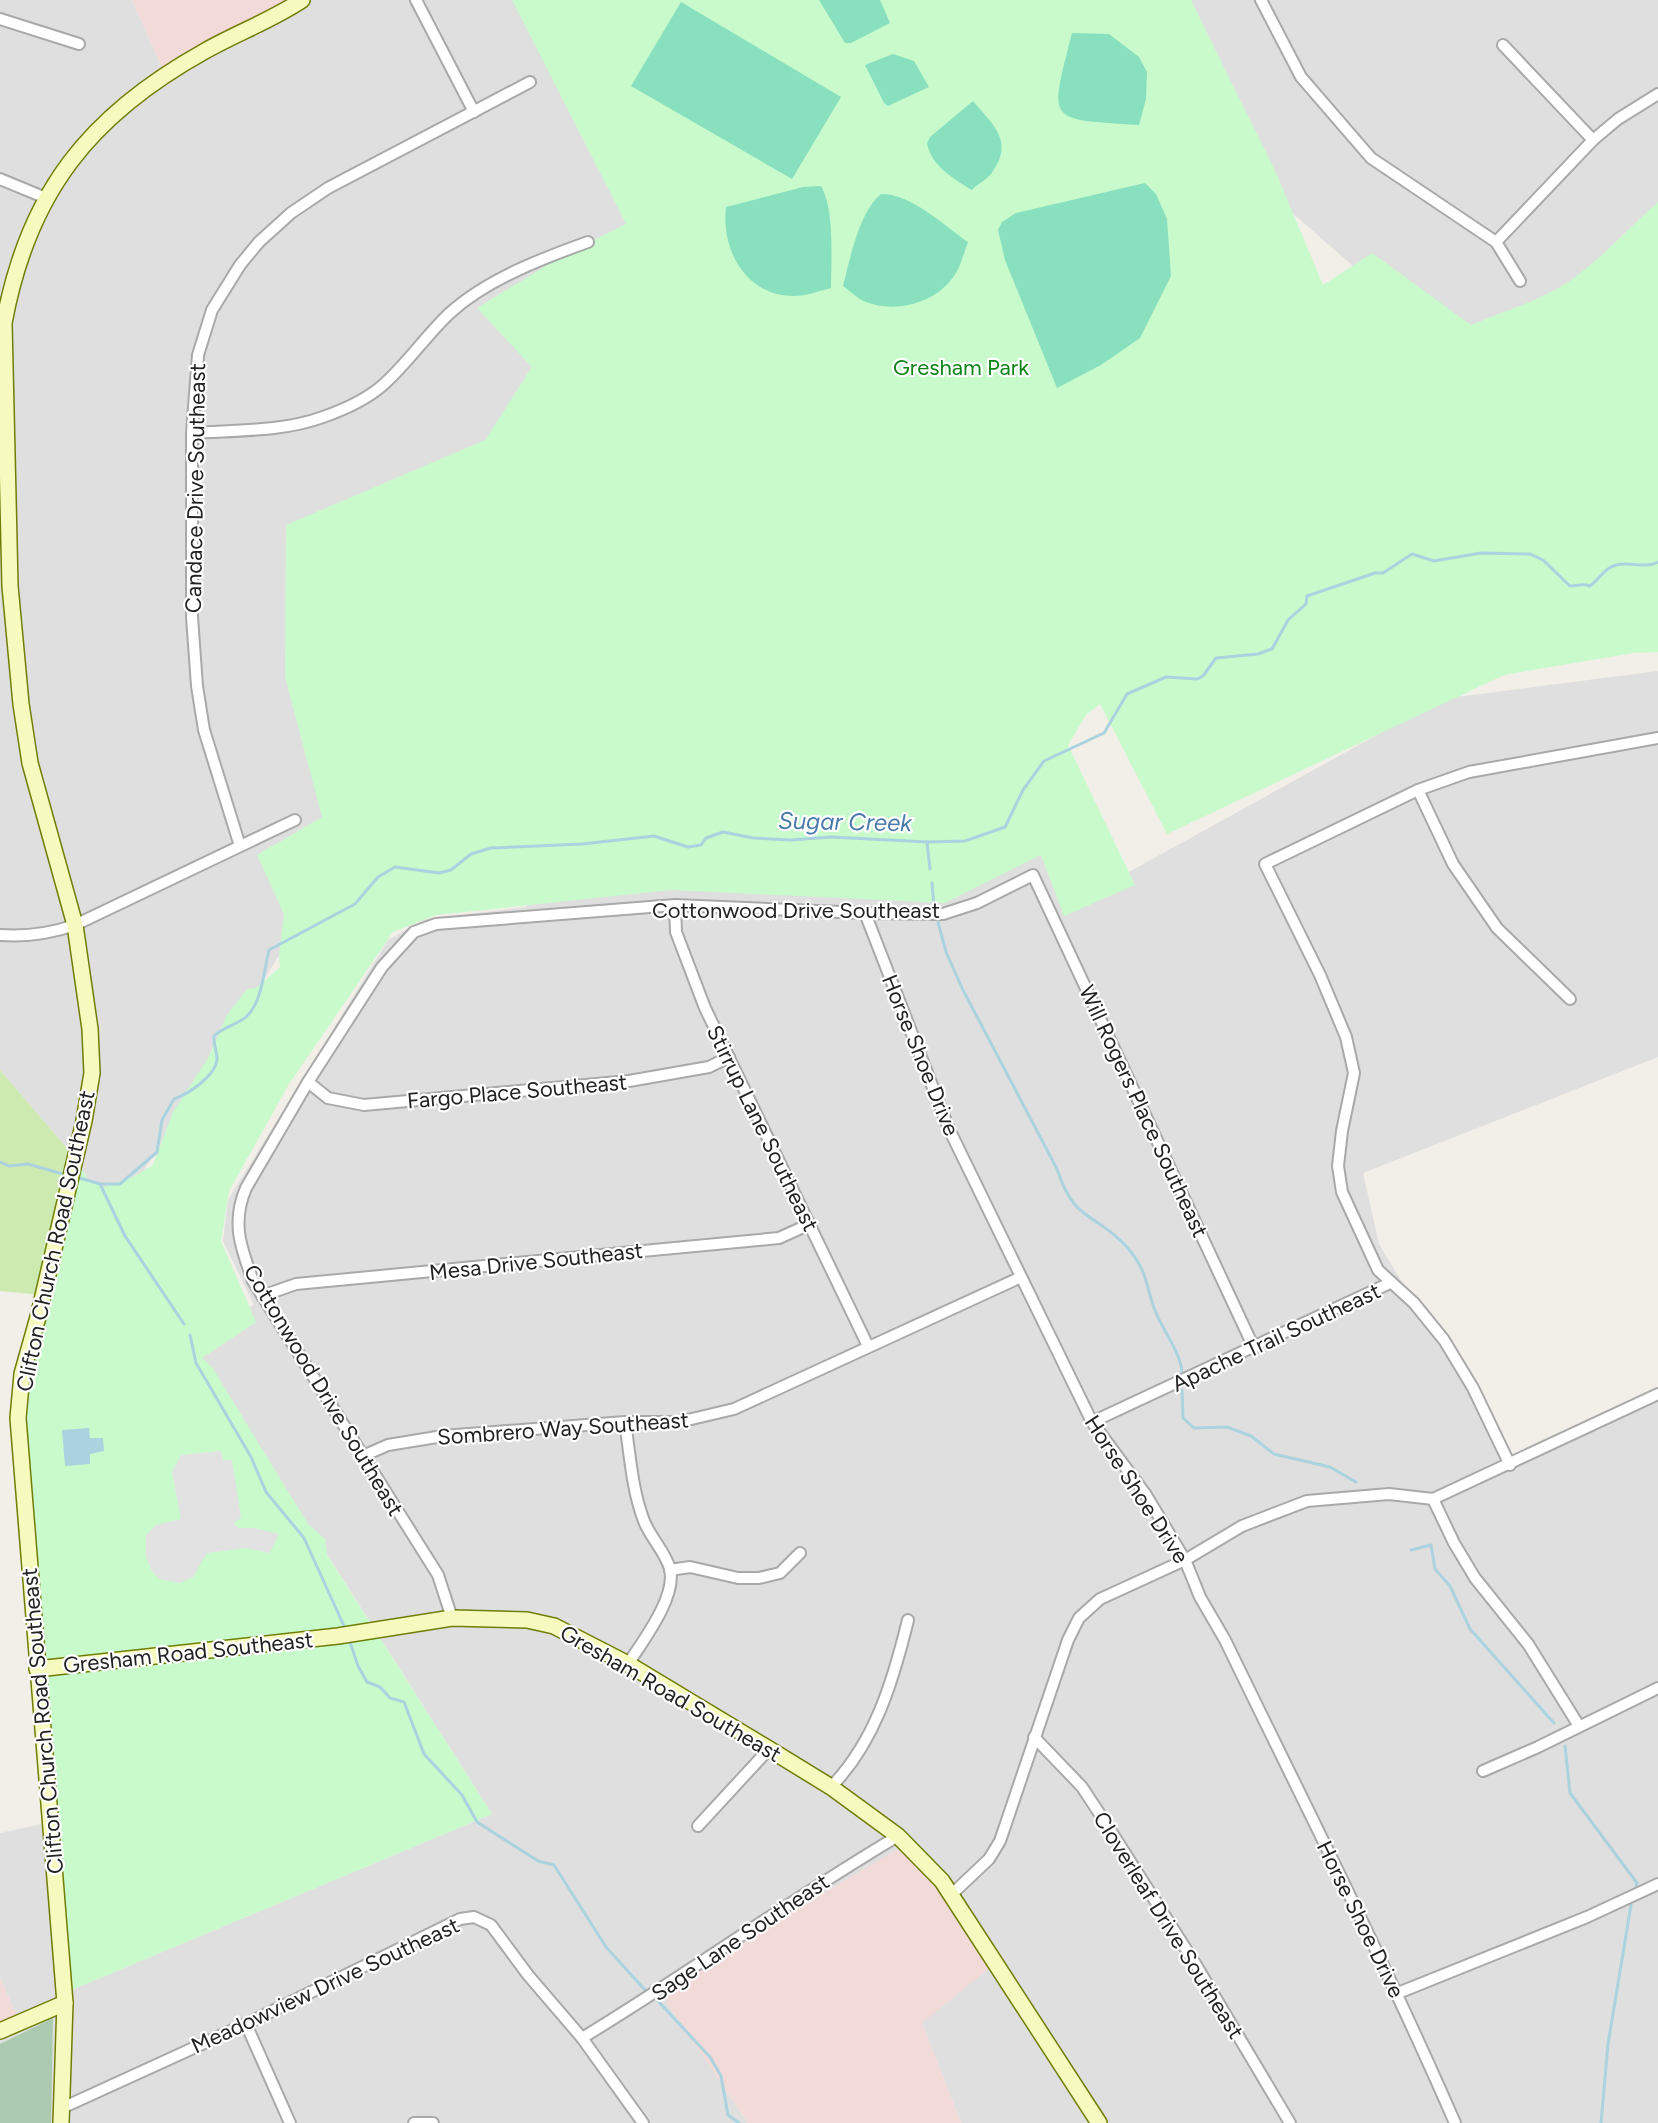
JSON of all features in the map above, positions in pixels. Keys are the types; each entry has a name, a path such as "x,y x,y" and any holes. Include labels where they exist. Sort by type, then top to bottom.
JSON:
{"street":[{"name":"Clifton Church Road Southeast","path":"62,2116 65,2002 18,1418 22,1374 38,1317 84,1121 92,1073 90,1029 75,925 30,763 21,704 10,586 4,454 4,323 18,263 46,198 85,143 134,95 206,50 302,0"},
{"path":"416,0 474,112"},
{"path":"1261,0 1301,77 1371,158 1496,242 1520,281"},
{"path":"0,20 79,44"},
{"path":"1503,45 1593,140"},
{"name":"Candace Drive Southeast","path":"240,846 204,730 197,686 192,617 192,433 198,355 212,310 240,265 259,242 291,213 321,191 530,82"},
{"path":"1496,242 1593,140 1618,119 1658,94"},
{"path":"0,179 46,198"},
{"path":"192,433 286,427 323,417 355,403 382,385 451,312 466,300 535,261 588,242"},
{"path":"1390,1283 1378,1270 1342,1192 1338,1166 1341,1131 1354,1073 1346,1037 1320,975 1265,864 1418,790 1469,772 1502,764 1658,738"},
{"path":"1418,790 1453,864 1497,928 1570,999"},
{"path":"0,935 23,937 51,933 75,925 295,820"},
{"name":"Cottonwood Drive Southeast","path":"452,1618 438,1575 365,1455 262,1296 241,1250 237,1220 239,1204 308,1082 382,967 414,932 436,924 675,905 943,914 977,903 1033,875"},
{"name":"Will Rogers Place Southeast","path":"1033,875 1254,1348"},
{"name":"Stirrup Lane Southeast","path":"675,905 676,932 705,1008 868,1347"},
{"name":"Horse Shoe Drive","path":"865,913 950,1130 1021,1277 1092,1422 1146,1495 1185,1560 1200,1598 1225,1640 1357,1914 1398,1993 1455,2123"},
{"name":"Fargo Place Southeast","path":"308,1082 328,1098 364,1105 639,1080 709,1067 729,1057"},
{"name":"Mesa Drive Southeast","path":"262,1296 296,1284 779,1238 810,1224"},
{"name":"Sombrero Way Southeast","path":"365,1455 388,1445 443,1436 626,1422 679,1422 734,1409 1021,1277"},
{"name":"Apache Trail Southeast","path":"1092,1422 1390,1283 1414,1304 1444,1340 1473,1388 1510,1465"},
{"path":"951,1896 990,1860 1000,1841 1034,1737 1079,1618 1100,1599 1185,1560 1242,1526 1307,1501 1389,1494 1433,1499 1658,1394"},
{"path":"626,1422 635,1497 651,1539 670,1570 668,1593 662,1612 628,1664"},
{"path":"1433,1499 1454,1543 1475,1578 1528,1644 1579,1726"},
{"path":"670,1570 690,1567 738,1578 759,1578 780,1573 800,1553"},
{"name":"Gresham Road Southeast","path":"37,1669 338,1636 452,1618 527,1620 554,1626 628,1664 770,1749 831,1787 898,1836 942,1881 1099,2123"},
{"path":"831,1787 850,1767 872,1730 897,1665 908,1620"},
{"path":"1483,1771 1538,1747 1658,1688"},
{"name":"Cloverleaf Drive Southeast","path":"1034,1737 1082,1787 1196,1965 1290,2123"},
{"path":"698,1826 770,1749"},
{"name":"Sage Lane Southeast","path":"582,2038 652,1996 832,1875 898,1836"},
{"path":"1398,1993 1587,1917 1658,1884"},
{"name":"Meadowview Drive Southeast","path":"62,2116 460,1919 474,1917 491,1925 582,2038 643,2123"},
{"path":"0,2031 65,2002"},
{"path":"246,2024 290,2123"},
{"path":"414,2123 433,2123"}],"shaded area":[{"path":"0,0 132,0 165,74 311,0 524,0 669,294 351,841 114,1218 71,1153 0,1070"},
{"path":"132,0 311,0 165,74"},
{"path":"1185,0 1658,0 1658,224 1478,375 1282,204"},
{"path":"1658,671 1658,1057 1363,1173 1379,1244 1511,1463 1658,1396 1658,2123 961,2123 922,2023 660,1991 748,2123 0,2123 0,2033 20,2023 0,1978 0,1833 46,1823 62,1994 492,1814 191,1340 254,1305 223,1241 228,1200 388,940 425,919 527,907 491,836 924,822 1127,873 1442,699"},
{"path":"221,1451 223,1460 232,1460 241,1518 234,1523 238,1528 254,1528 279,1534 270,1553 246,1548 207,1553 193,1577 180,1583 159,1579 152,1571 146,1557 146,1535 156,1525 181,1519 172,1472 181,1455"},
{"path":"898,1849 940,1885 997,1962 922,2023 961,2123 748,2123 659,1991"},
{"path":"0,1978 20,2023 0,2033"}],"green space":[{"name":"Gresham Park","path":"512,0 1191,0 1277,175 1323,285 1372,253 1471,325 1560,287 1595,261 1658,202 1658,652 1633,653 1504,675 1167,834 1100,704 1086,715 1068,745 1135,885 1064,916 1041,855 945,903 671,890 436,915 393,932 289,1084 229,1191 221,1241 256,1322 202,1358 212,1367 308,1524 325,1539 327,1555 492,1814 62,1994 17,1399 71,1153 89,1180 104,1187 133,1177 153,1165 173,1112 208,1058 227,1015 247,989 256,988 280,967 279,955 284,914 257,855 322,817 285,677 286,525 485,440 532,367 477,308 562,256 626,224"},
{"path":"819,0 880,0 890,23 851,43 845,43"},
{"path":"681,2 841,97 792,179 631,86"},
{"path":"1072,33 1109,34 1139,57 1147,72 1146,99 1139,125 1086,121 1071,117 1062,111 1059,101 1060,85"},
{"path":"893,54 914,61 929,87 888,106 884,103 865,65"},
{"path":"973,101 998,132 1002,150 991,174 972,190 938,165 927,143 930,137"},
{"path":"1145,183 1156,194 1167,219 1171,276 1140,338 1101,365 1057,388 1005,260 998,230 1002,222 1016,213"},
{"path":"821,186 830,221 831,288 794,296 777,294 762,288 750,279 732,254 725,223 726,207 803,187"},
{"path":"881,194 893,195 916,205 968,242 954,276 934,295 912,304 888,307 877,305 863,301 843,286 861,224 873,202"},
{"path":"0,1070 71,1153 41,1295 0,1291"},
{"path":"53,2018 51,2123 0,2123 0,2044"}],"water":[{"path":"89,1428 90,1438 103,1438 104,1451 90,1454 90,1464 65,1466 62,1430"}],"waterway":[{"name":"Sugar Creek","path":"80,1178 100,1184 120,1184 157,1152 162,1120 174,1099 200,1084 212,1072 217,1059 214,1036 246,1017 256,1003 269,950 355,904 378,877 395,867 439,873 451,870 471,854 491,848 582,844 654,836 688,847 701,845 706,838 723,832 753,838 791,840 831,837 927,842 965,841 1005,827 1023,790 1044,761 1104,733 1127,694 1166,677 1197,679 1203,676 1216,658 1258,654 1272,649 1288,620 1306,604 1307,596 1375,573 1383,573 1412,554 1434,561 1481,553 1530,554 1543,560 1570,586 1590,586 1608,569 1616,565 1648,565 1658,562"},
{"path":"927,842 930,869"},
{"path":"932,883 934,906"},
{"path":"938,922 946,952 963,990 1057,1169 1064,1187 1078,1208 1115,1235 1139,1264 1146,1279 1152,1303 1175,1350 1182,1372"},
{"name":"Sugar Creek","path":"0,1162 9,1166 28,1164 63,1174"},
{"path":"100,1184 125,1236 184,1324"},
{"path":"190,1335 196,1363 251,1457 266,1492 304,1538 344,1626"},
{"path":"1182,1390 1183,1418 1194,1428 1227,1427 1251,1436 1274,1454 1330,1467 1356,1482"},
{"path":"1411,1550 1431,1545 1435,1569 1450,1586 1470,1629 1554,1723"},
{"path":"350,1642 358,1666 367,1682 380,1687 390,1698 404,1702 424,1754 462,1795 477,1822 538,1861 554,1865 606,1947 645,1990"},
{"path":"1565,1746 1570,1793 1637,1883 1636,1886"},
{"path":"1601,2123 1608,2044 1631,1905"},
{"path":"658,2001 710,2057 721,2076 728,2115 739,2123"}]}
